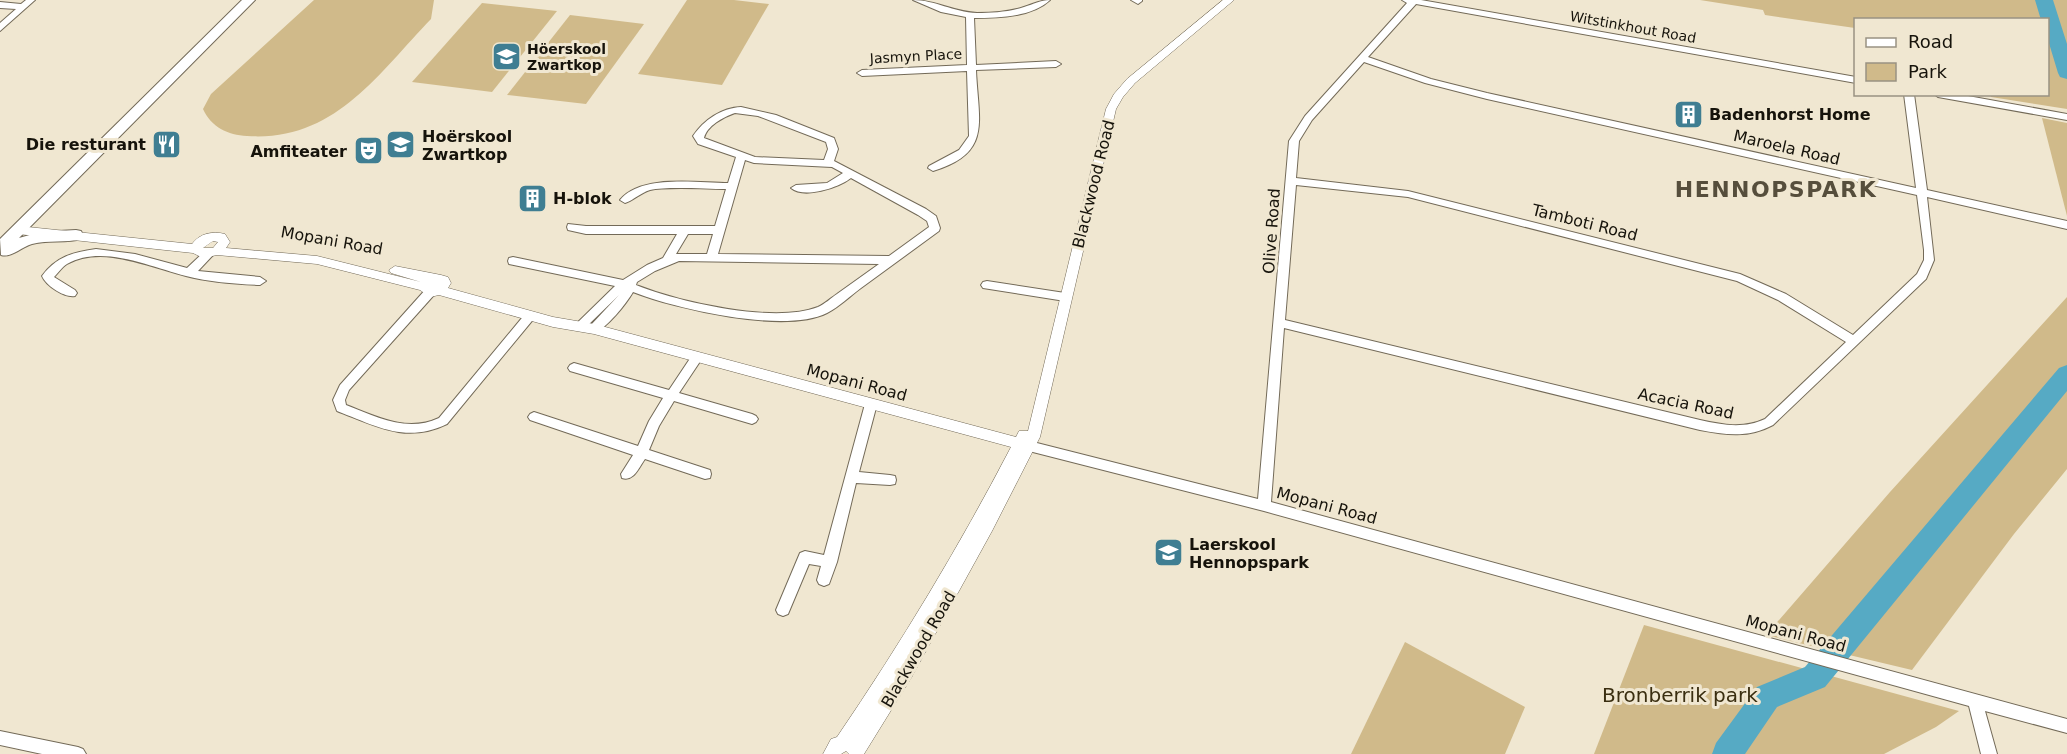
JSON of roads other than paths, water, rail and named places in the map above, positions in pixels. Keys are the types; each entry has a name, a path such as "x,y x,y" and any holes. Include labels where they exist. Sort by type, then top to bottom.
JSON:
{"main road":[{"path":"0,248 249,0"},
{"path":"0,255 28,239 76,235"}],"street":[{"path":"917,0 939,9 970,16 1026,10 1037,7 1046,0"},
{"name":"Blackwood Road","path":"847,751 917,652 987,527 1024,444 1035,429 1111,110 1118,96 1146,68 1229,0"},
{"name":"Olive Road","path":"1264,506 1281,323 1294,141 1308,118 1363,58 1410,1"},
{"name":"Witstinkhout Road","path":"1410,1 1854,80"},
{"path":"0,5 28,3"},
{"path":"0,28 28,3"},
{"path":"933,168 961,154 969,147 974,136 970,16"},
{"name":"Maroela Road","path":"1363,58 1428,81 1487,96 2067,225"},
{"name":"Jasmyn Place","path":"862,73 973,66 1056,64"},
{"name":"Acacia Road","path":"1281,323 1678,420 1735,431 1760,428 1855,342 1927,269 1929,250 1909,96"},
{"path":"1947,96 2065,117"},
{"path":"513,261 628,284 657,297 738,315 775,317 810,315 823,310 935,228 935,225 922,212 828,163 754,160 699,140 702,130 729,112 750,111 830,140 832,149 828,163"},
{"path":"711,258 741,156"},
{"path":"796,188 827,188 850,173"},
{"name":"Tamboti Road","path":"1291,181 1408,194 1740,278 1782,297 1855,342"},
{"path":"625,200 634,192 651,186 732,186"},
{"name":"Mopani Road","path":"22,226 76,235 208,248"},
{"name":"Mopani Road","path":"22,226 317,260 567,319 584,327"},
{"path":"572,227 586,230 719,230"},
{"path":"668,260 685,230"},
{"path":"184,271 208,248"},
{"path":"71,293 49,280 48,276 60,263 79,255 102,253 141,259 225,280 260,281"},
{"path":"584,327 628,284 668,260 694,256 891,260"},
{"path":"987,285 1065,297"},
{"name":"Mopani Road","path":"434,286 530,316 584,327 1264,506 2067,726"},
{"path":"434,286 344,388 339,400 341,408 408,431 434,426 443,421 530,316"},
{"path":"627,474 641,454 653,424 697,357"},
{"path":"574,368 752,419"},
{"path":"824,580 871,404"},
{"path":"534,417 705,474"},
{"path":"853,477 890,480"},
{"path":"783,610 805,557 830,562"},
{"path":"1975,700 1989,754"},
{"path":"0,738 78,754"}],"waterway":[{"path":"2044,0 2067,73"},
{"path":"1727,754 1767,697 1815,677 2067,374"}],"place":[{"name":"Höerskool Zwartkop","path":"506,57"},
{"name":"Badenhorst Home","path":"1688,114"},
{"name":"Die resturant","path":"167,144"},
{"name":"Hoërskool Zwartkop","path":"401,145"},
{"name":"Amfiteater","path":"368,151"},
{"name":"H-blok","path":"532,198"},
{"name":"Laerskool Hennopspark","path":"1168,553"}],"district":[{"name":"HENNOPSPARK","path":"1776,189"}],"park label":[{"name":"Bronberrik park","path":"1680,695"}]}
